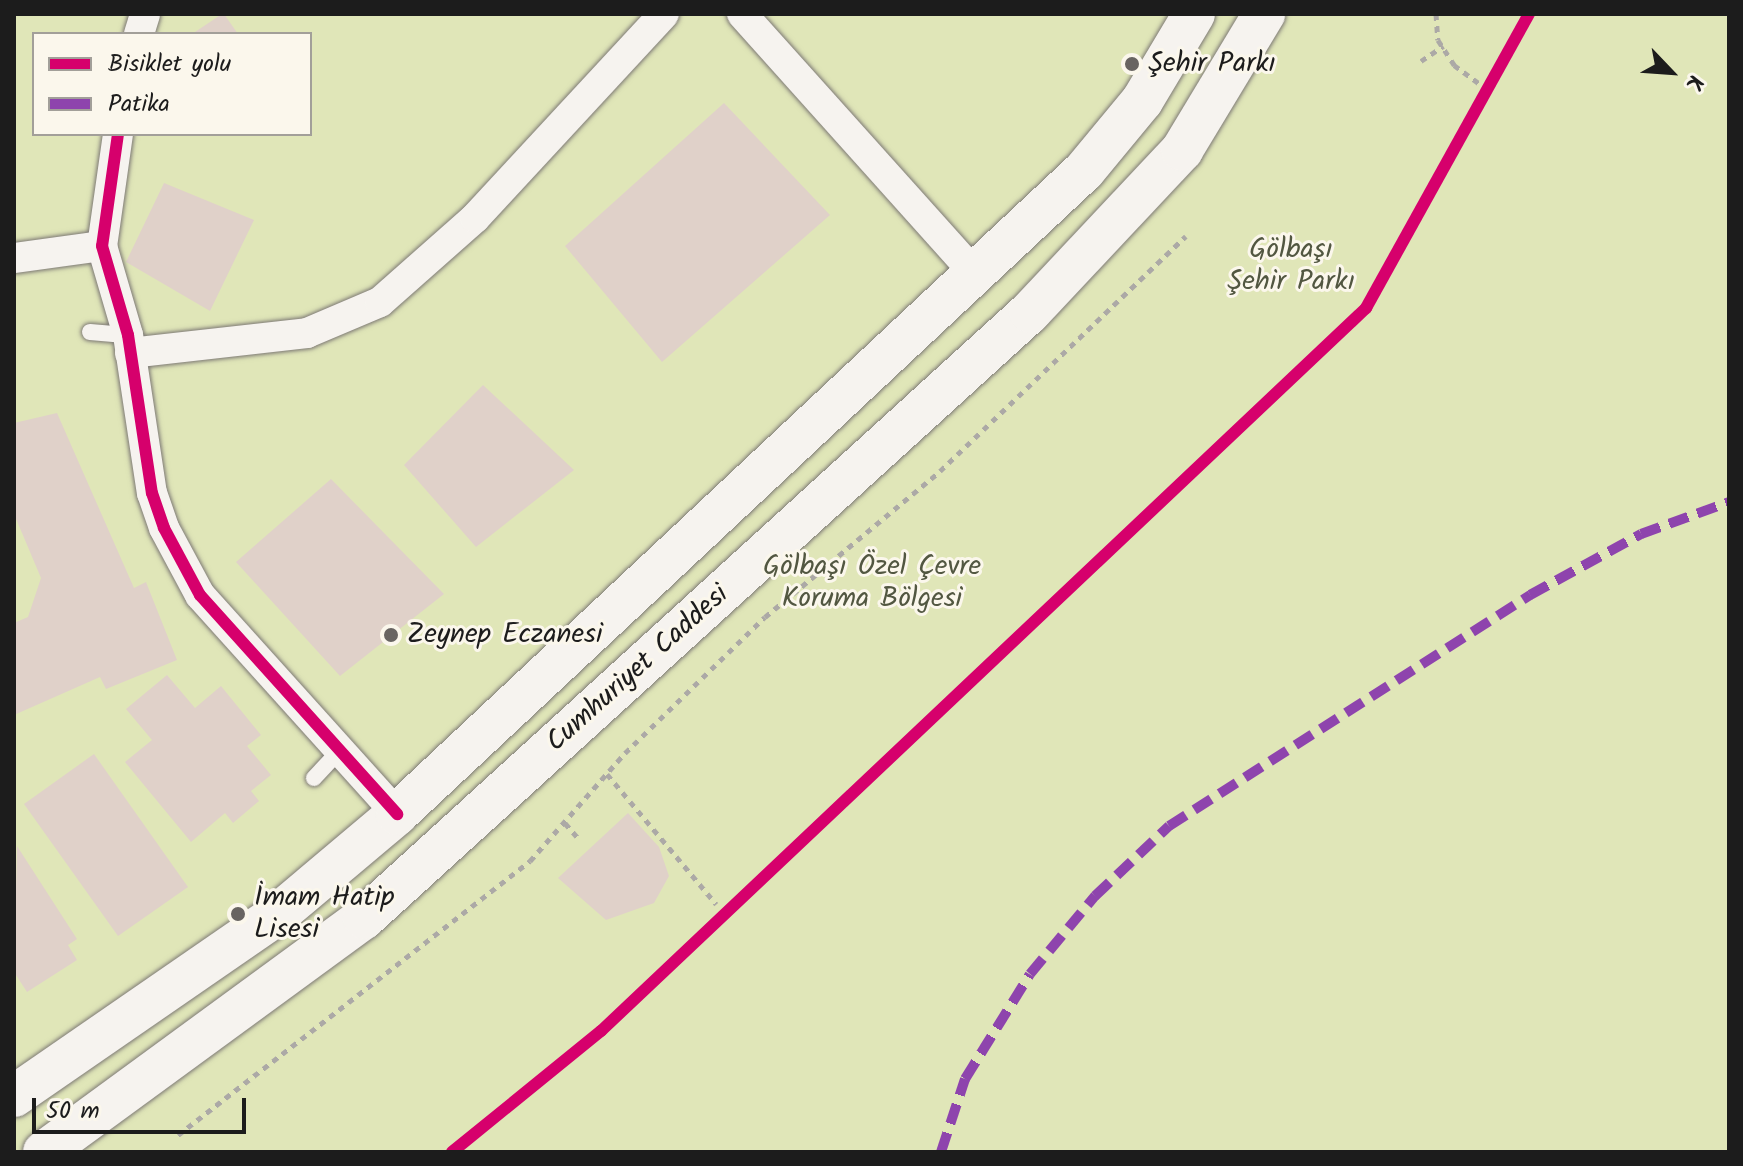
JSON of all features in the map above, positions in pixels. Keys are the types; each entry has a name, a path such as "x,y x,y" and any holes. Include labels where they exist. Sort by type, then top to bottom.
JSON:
{"main road":[{"name":"Cumhuriyet Caddesi","path":"14,1096 257,929 397,814 976,275 1119,132 1194,14"},
{"name":"Cumhuriyet Caddesi","path":"44,1152 375,909 1030,312 1182,150 1264,14"}],"street":[{"path":"129,344 307,333 380,302 475,218 664,14"},
{"path":"742,14 976,275"},
{"path":"118,136 102,246 129,344 152,493 164,528 200,595 397,814"},
{"path":"14,258 102,246"}],"lane":[{"path":"90,332 129,344"},
{"path":"314,778 340,750"}],"path":[{"path":"1436,14 1443,46 1488,90"},
{"path":"1421,61 1443,46"},
{"path":"1481,103 1495,78"},
{"path":"178,1135 395,969 565,823 607,774 765,617 940,471 1186,236"},
{"path":"607,774 716,904"},
{"path":"565,823 580,840"},
{"path":"720,918 731,907"}],"green space":[{"name":"Gölbaşı Özel Çevre Koruma Bölgesi","path":"14,14 1729,14 1729,1152 14,1152"}],"building":[{"path":"222,14 237,32 195,32"},
{"path":"724,103 830,215 662,362 565,246"},
{"path":"164,183 254,220 210,311 126,262"},
{"path":"483,385 574,470 476,547 404,465"},
{"path":"57,413 134,588 146,582 177,660 106,689 100,677 14,715 14,623 28,617 41,578 14,514 14,423"},
{"path":"331,479 444,594 340,676 236,562"},
{"path":"167,675 195,708 221,686 261,735 247,746 271,775 251,791 259,801 233,823 225,813 191,842 125,762 152,740 126,709"},
{"path":"94,754 188,887 118,936 24,804"},
{"path":"628,813 659,847 669,876 654,903 606,920 558,878"},
{"path":"17,846 77,939 68,945 77,960 27,992 14,972"}],"marked path":[{"path":"941,1152 965,1079 1030,974 1095,896 1169,826 1530,595 1641,534 1729,502"}],"cycle path":[{"path":"452,1152 601,1031 1366,308 1529,14"},
{"path":"118,136 102,246 128,335 152,493 164,528 200,595 397,814"}],"place":[{"name":"Şehir Parkı","path":"1132,64"},
{"name":"Zeynep Eczanesi","path":"391,635"},
{"name":"İmam Hatip Lisesi","path":"238,914"}],"park label":[{"name":"Gölbaşı Şehir Parkı","path":"1291,266"}]}
